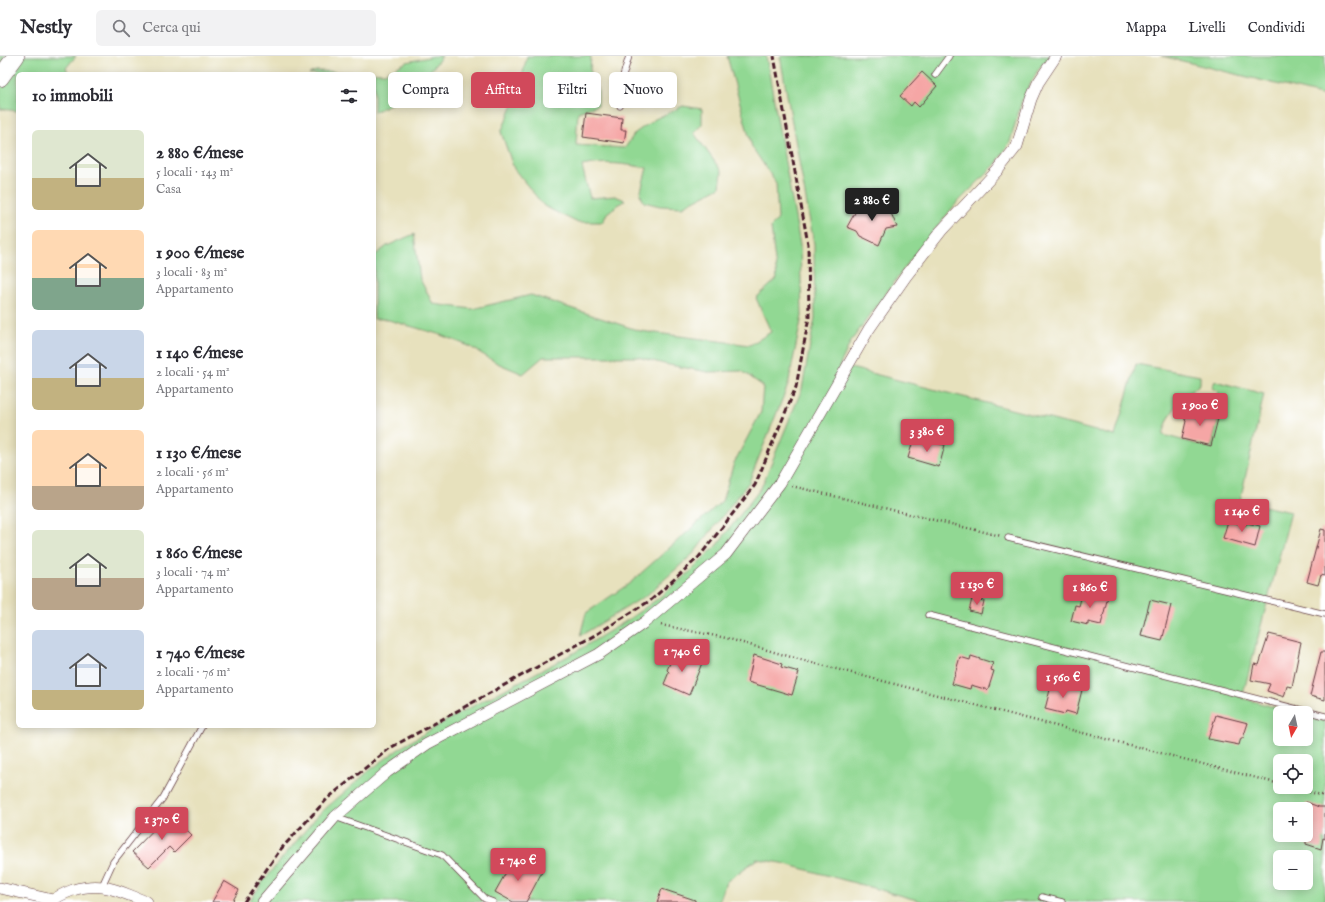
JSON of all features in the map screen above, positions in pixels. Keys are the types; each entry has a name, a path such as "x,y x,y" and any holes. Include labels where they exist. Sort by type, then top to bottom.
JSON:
{"main road":[{"path":"0,78 16,56"}],"street":[{"path":"262,902 335,816 387,772 427,744 598,654 645,622 726,554 780,483 870,330 906,276 941,231 997,171 1017,146 1031,99 1038,83 1056,56"},
{"path":"0,888 52,901 63,894 89,885 102,886 146,902"}],"lane":[{"path":"624,72 629,56"},
{"path":"935,75 949,56"},
{"path":"1008,538 1325,614"},
{"path":"928,615 1325,716"},
{"path":"102,886 113,862 163,798 201,728"},
{"path":"335,816 442,855 485,899 492,902"},
{"path":"1042,897 1062,902"}],"path":[{"path":"780,483 1008,538"},
{"path":"645,622 726,638 822,665 1273,782"},
{"path":"1313,793 1325,796"}],"green space":[{"path":"0,56 76,56 66,68 68,72 16,72 16,111 0,109"},
{"path":"433,56 442,56 429,72 388,72 388,105 376,111 376,73 385,73 407,62"},
{"path":"527,56 591,56 591,72 543,72 543,108 589,108 578,112 576,145 625,148 635,133 655,119 683,106 702,109 702,124 694,133 722,172 720,187 682,207 660,206 644,202 640,194 647,168 631,165 590,164 582,166 590,198 615,196 625,200 607,213 603,222 576,222 544,206 514,169 501,132 512,108 535,108 535,72 523,72"},
{"path":"727,56 766,56 800,245 802,316 788,385 749,482 694,553 647,595 580,636 586,613 630,583 722,501 734,463 761,412 763,386 742,371 708,372 664,364 638,357 543,357 523,374 497,363 469,346 438,334 385,319 376,319 376,254 387,246 414,234 420,279 433,304 472,309 531,295 640,331 750,345 771,332 756,298 777,279 771,227 778,219 776,183 752,147"},
{"path":"780,56 1052,56 1039,68 1022,100 1010,142 996,164 955,205 918,250 851,341 839,367 855,369 1115,436 1136,364 1200,376 1200,384 1181,400 1169,418 1163,435 1211,448 1220,414 1218,391 1212,388 1215,381 1264,394 1240,501 1291,512 1242,698 1273,707 1273,746 1313,746 1313,718 1325,721 1325,902 924,902 782,863 757,859 726,882 719,902 249,902 264,880 318,815 370,770 403,746 456,715 572,654 623,623 656,600 691,571 716,546 761,488 802,389 815,318 814,244"},
{"path":"1162,56 1325,56 1325,96"},
{"path":"316,71 350,72 314,72"}],"building":[{"path":"922,72 937,86 919,107 914,102 911,106 900,96"},
{"path":"586,113 622,118 621,130 626,130 624,143 583,137"},
{"path":"862,200 891,213 897,227 886,229 879,245 860,236 857,231 847,227"},
{"path":"1192,410 1219,415 1211,446 1182,439 1186,421 1186,413"},
{"path":"921,440 945,445 939,467 908,458 913,441 920,443"},
{"path":"1228,521 1260,526 1255,547 1223,538"},
{"path":"1321,529 1325,530 1325,576 1321,575 1318,585 1307,582"},
{"path":"1083,591 1108,596 1101,625 1088,622 1088,625 1071,621 1075,605 1079,606"},
{"path":"972,599 984,601 981,614 969,611"},
{"path":"1150,600 1171,605 1162,641 1141,636"},
{"path":"1269,634 1301,642 1292,687 1287,686 1284,697 1267,691 1270,684 1251,680 1254,664 1259,665"},
{"path":"675,651 702,663 689,695 664,684 669,672 667,670"},
{"path":"1321,652 1325,652 1325,700 1310,696"},
{"path":"754,655 782,664 781,667 799,672 792,695 748,682"},
{"path":"971,656 993,663 991,670 994,671 988,690 971,685 970,689 952,684 960,657 970,660"},
{"path":"1052,682 1082,690 1076,714 1066,711 1065,714 1045,709"},
{"path":"1216,715 1248,723 1239,745 1208,739"},
{"path":"1313,805 1325,807 1325,839 1323,838 1321,849 1306,844 1306,842 1313,842"},
{"path":"169,814 191,835 174,852 169,847 149,867 132,852"},
{"path":"514,858 542,872 526,902 513,902 495,892"},
{"path":"224,881 239,890 232,902 212,902"},
{"path":"662,889 695,900 695,902 657,902"}],"railway":[{"path":"244,902 280,850 328,798 390,748 597,634 651,600 699,557 755,485 796,387 809,317 808,244 774,56"}]}
